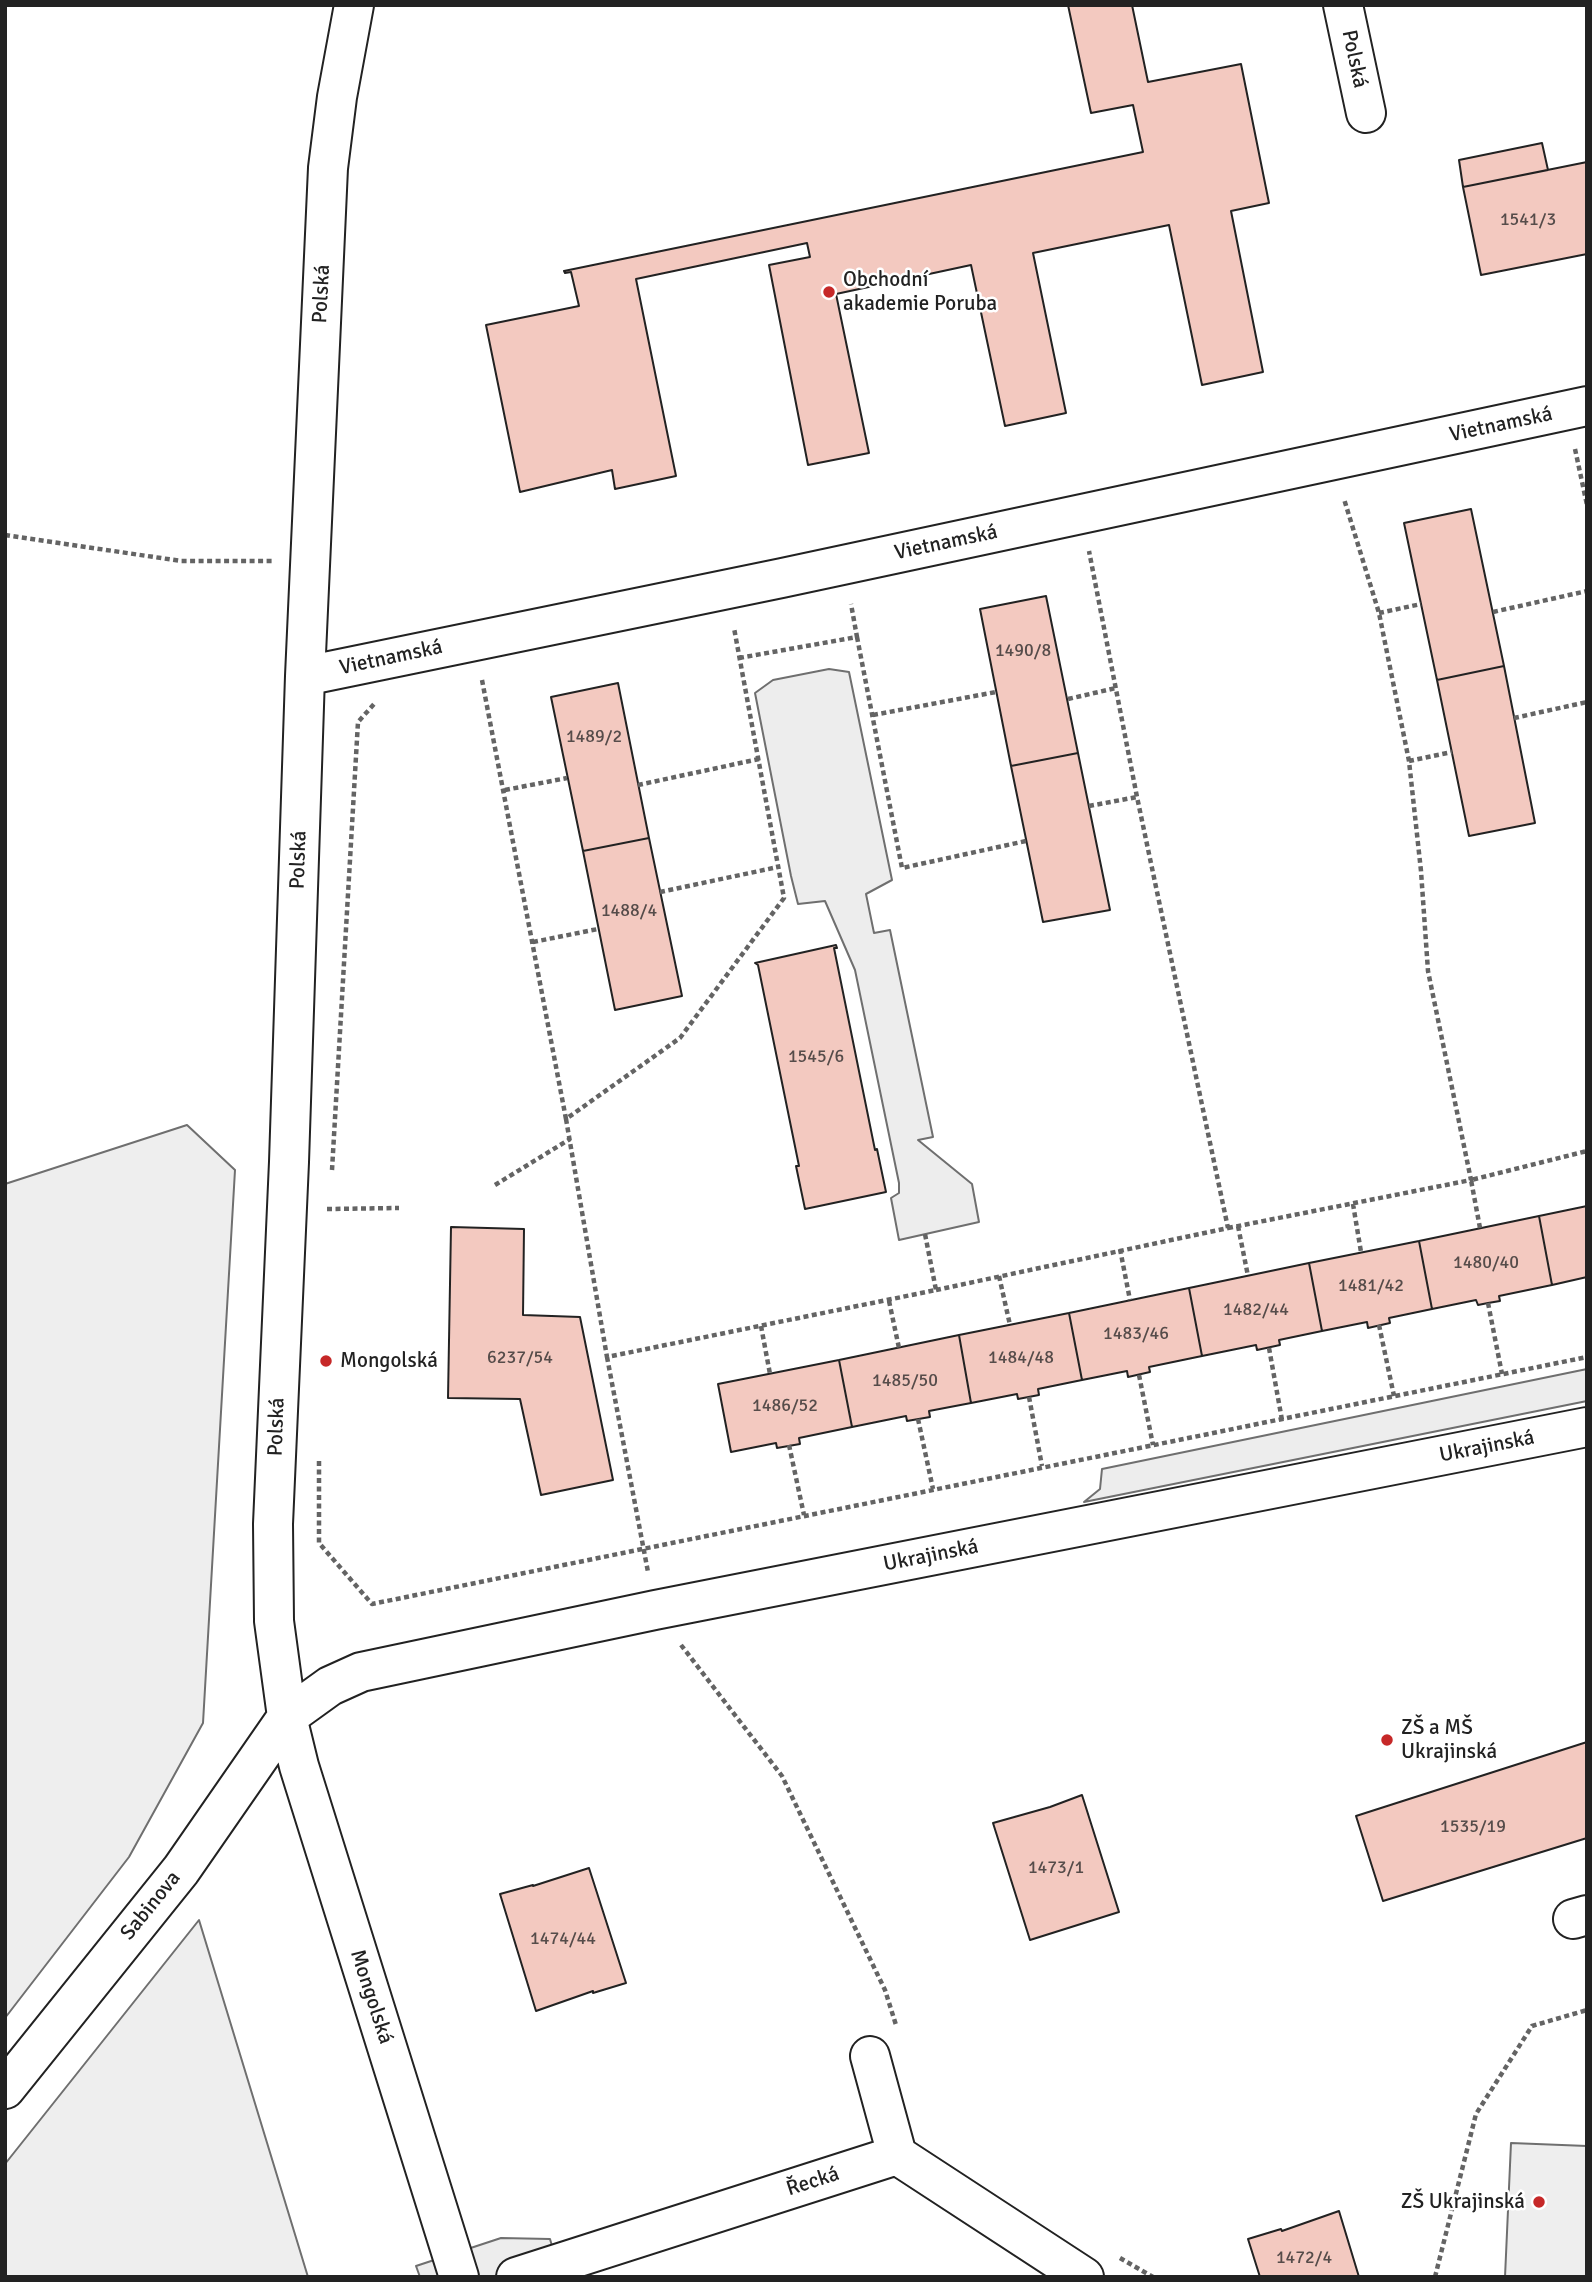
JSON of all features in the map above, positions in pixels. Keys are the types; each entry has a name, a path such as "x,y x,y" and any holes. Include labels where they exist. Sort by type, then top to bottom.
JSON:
{"street":[{"name":"Polská","path":"287,1717 274,1621 273,1524 289,1162 305,676 328,168 337,97 354,5"},
{"name":"Polská","path":"1343,5 1366,113"},
{"name":"Vietnamská","path":"305,676 782,578 1587,406"},
{"name":"Ukrajinská","path":"287,1717 330,1686 361,1672 655,1610 1587,1427"},
{"name":"Sabinova","path":"5,2089 181,1870 287,1717"},
{"name":"Mongolská","path":"287,1717 314,1816 459,2277"},
{"path":"870,2056 897,2155 1084,2277"},
{"name":"Řecká","path":"516,2277 897,2155"}],"path":[{"path":"1573,442 1587,505"},
{"path":"1341,488 1379,613 1409,761 1429,971 1480,1228"},
{"path":"5,535 181,561 310,562"},
{"path":"1088,543 1137,797 1228,1228"},
{"path":"1493,612 1587,591"},
{"path":"849,592 902,868 1026,841"},
{"path":"1379,613 1421,604"},
{"path":"566,1119 680,1038 784,898 733,625"},
{"path":"739,659 857,637"},
{"path":"482,678 570,1139 607,1357 655,1610 782,1776 885,1990 897,2028"},
{"path":"1068,699 1116,688"},
{"path":"873,715 996,692"},
{"path":"331,1182 358,722 383,694"},
{"path":"1514,718 1587,702"},
{"path":"1409,761 1452,752"},
{"path":"638,785 759,759"},
{"path":"505,790 567,778"},
{"path":"1089,806 1137,797"},
{"path":"660,892 778,867"},
{"path":"533,942 598,929"},
{"path":"495,1185 570,1139"},
{"path":"607,1357 889,1300 1120,1249 1471,1180 1587,1151"},
{"path":"331,1196 330,1210 399,1208"},
{"path":"1353,1204 1361,1252"},
{"path":"1238,1226 1248,1276"},
{"path":"925,1234 936,1290"},
{"path":"1120,1249 1130,1300"},
{"path":"999,1276 1010,1325"},
{"path":"889,1300 899,1348"},
{"path":"1488,1303 1502,1374"},
{"path":"1379,1325 1394,1396"},
{"path":"761,1326 769,1374"},
{"path":"1269,1348 1282,1420"},
{"path":"319,1450 319,1543 372,1604 1587,1357"},
{"path":"1139,1375 1153,1445"},
{"path":"1029,1397 1042,1466"},
{"path":"918,1419 933,1489"},
{"path":"789,1445 804,1515"},
{"path":"1434,2277 1476,2114 1532,2026 1587,2010"},
{"path":"1117,2256 1153,2277"}],"shaded area":[{"path":"829,669 849,672 892,880 866,894 874,933 890,930 933,1137 918,1140 972,1184 979,1222 899,1240 891,1198 899,1193 899,1183 855,970 825,901 798,904 755,693 773,680"},
{"path":"187,1125 235,1170 203,1723 129,1857 5,2018 5,1184"},
{"path":"1587,1369 1587,1401 1084,1502 1100,1489 1102,1469"},
{"path":"199,1920 308,2277 5,2277 5,2164"},
{"name":"ZŠ Ukrajinská","path":"1511,2143 1587,2146 1587,2277 1505,2277"},
{"path":"501,2238 550,2239 561,2277 420,2277 416,2266"}],"building":[{"path":"1068,5 1132,5 1148,82 1241,64 1269,203 1231,211 1263,372 1202,385 1169,225 1033,253 1066,413 1005,426 971,265 836,294 869,453 808,465 769,265 810,257 807,243 636,279 676,476 615,489 612,470 520,492 486,325 579,306 571,272 564,271 1143,152 1133,105 1091,113"},
{"path":"1542,143 1548,170 1463,187 1459,160"},
{"path":"1587,162 1587,254 1481,275 1463,187"},
{"path":"1471,509 1504,666 1437,680 1404,523"},
{"path":"1046,596 1078,753 1011,766 980,609"},
{"path":"1504,666 1535,823 1469,836 1437,680"},
{"path":"618,683 649,838 583,851 551,697"},
{"path":"1078,753 1110,910 1043,922 1011,766"},
{"path":"649,838 682,996 615,1010 583,851"},
{"path":"836,945 837,948 834,948 886,1192 805,1209 796,1166 799,1166 758,965 755,963"},
{"path":"1587,1206 1587,1277 1552,1285 1539,1216"},
{"path":"1539,1216 1552,1285 1499,1296 1500,1301 1478,1305 1476,1300 1432,1309 1419,1241"},
{"path":"451,1227 524,1229 523,1315 580,1317 613,1480 541,1495 520,1399 448,1398"},
{"path":"1419,1241 1432,1309 1389,1318 1390,1323 1368,1328 1367,1322 1322,1331 1309,1263"},
{"path":"1309,1263 1322,1331 1279,1340 1280,1345 1257,1350 1256,1345 1202,1356 1189,1288"},
{"path":"1189,1288 1202,1356 1149,1367 1150,1372 1128,1377 1127,1371 1082,1380 1069,1313"},
{"path":"1069,1313 1082,1380 1038,1389 1039,1395 1018,1399 1017,1394 971,1403 959,1335"},
{"path":"959,1335 971,1403 929,1411 930,1417 907,1421 906,1416 852,1427 839,1360"},
{"path":"839,1360 852,1427 799,1438 800,1444 777,1448 776,1443 731,1452 718,1384"},
{"path":"1587,1742 1587,1838 1383,1901 1356,1816"},
{"path":"1082,1795 1119,1912 1030,1940 993,1823"},
{"path":"589,1868 626,1983 593,1991 536,2011 500,1894"},
{"path":"1339,2211 1359,2277 1260,2277 1248,2239 1281,2229 1282,2231"}],"place":[{"name":"Obchodní akademie Poruba","path":"829,292"},
{"name":"Mongolská","path":"326,1361"},
{"name":"ZŠ a MŠ Ukrajinská","path":"1387,1740"},
{"name":"ZŠ Ukrajinská","path":"1539,2202"}]}
